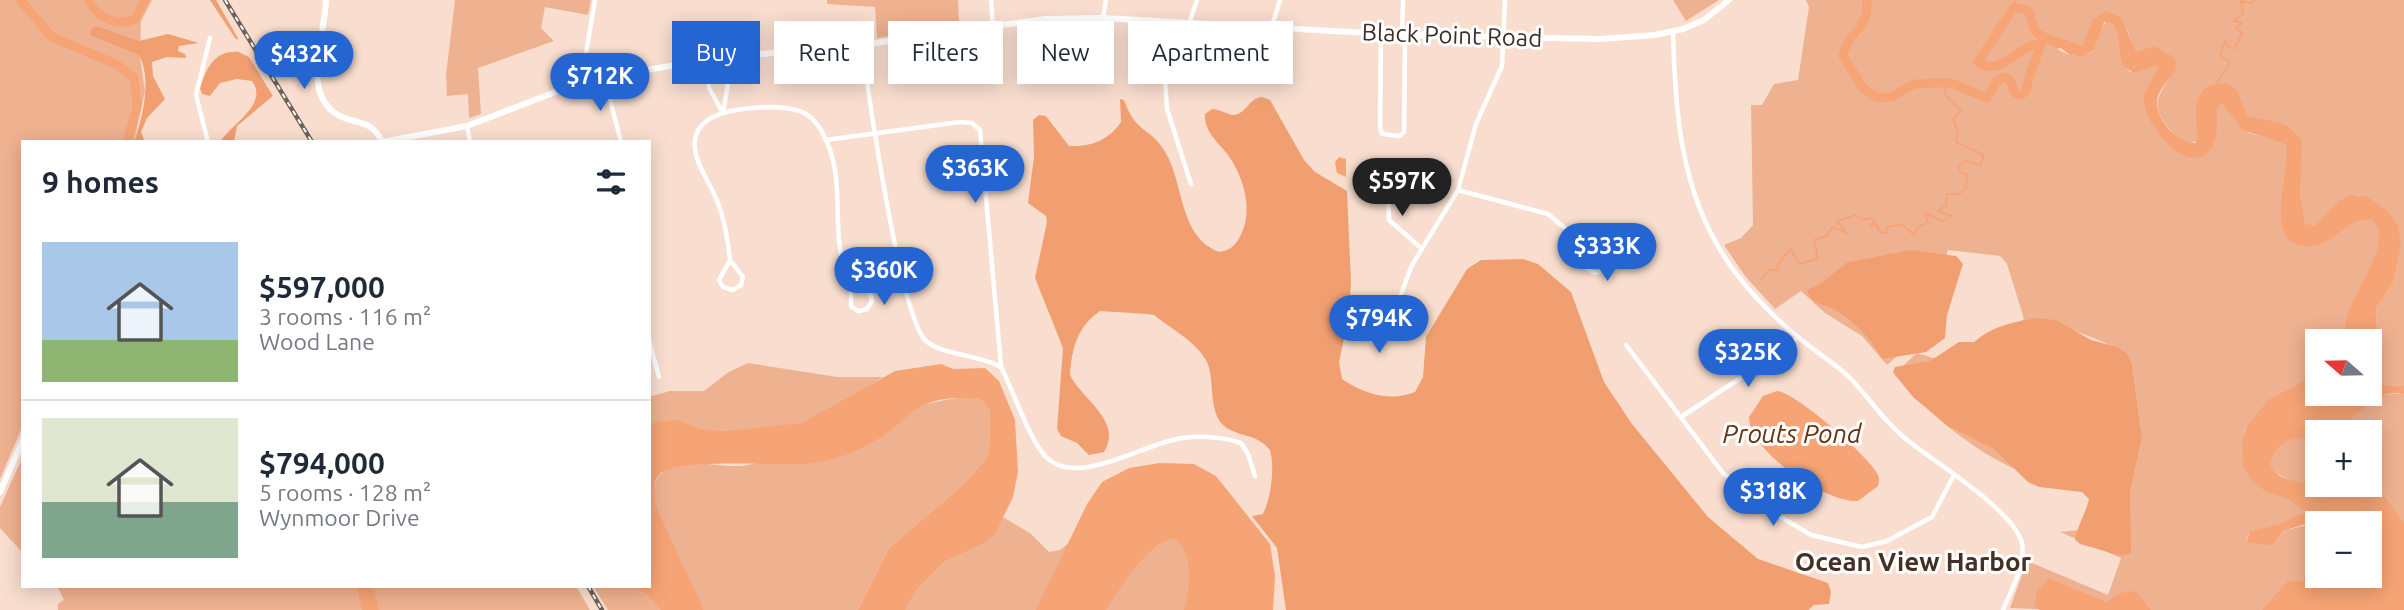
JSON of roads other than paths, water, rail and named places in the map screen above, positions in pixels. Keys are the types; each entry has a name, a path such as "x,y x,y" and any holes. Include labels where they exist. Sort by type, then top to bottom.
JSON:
{"main road":[{"path":"326,0 316,74 320,94 334,112 372,127 381,140"},
{"name":"Black Point Road","path":"1293,27 1404,34 1611,39 1673,32 1702,22 1729,0"},
{"name":"Black Point Road","path":"1003,25 1045,19 1190,21"},
{"name":"Black Point Road","path":"393,140 467,126 581,83 672,66"},
{"path":"0,492 21,445"}],"street":[{"path":"581,83 595,0"},
{"path":"991,0 992,21"},
{"path":"1103,18 1106,0"},
{"path":"1190,21 1197,0"},
{"path":"1274,21 1280,0"},
{"path":"1381,33 1380,128 1382,134 1400,136 1404,132 1403,0"},
{"path":"1391,321 1379,321 1370,325 1367,332 1370,339 1377,342 1384,340 1391,321 1403,282 1421,248 1447,213 1458,190 1476,124 1501,71 1505,0"},
{"path":"1169,20 1163,52 1168,82 1166,104 1192,184"},
{"path":"1673,32 1678,125 1699,205 1727,261 1798,337 1849,378 1896,432 1954,475 2010,523 2021,540 2022,559 2003,610"},
{"path":"207,140 196,95 210,38"},
{"path":"604,77 620,140"},
{"path":"709,84 723,113"},
{"path":"723,113 728,84"},
{"path":"867,84 874,132 899,253 923,337 936,346 974,355 1001,367"},
{"path":"730,260 719,279 723,287 733,290 741,285 743,277 730,260 721,212 694,148 702,125 723,113 759,108 801,109 812,116 826,140 837,179 838,249 851,285 851,306 858,311 867,309 872,301 870,292 851,285"},
{"path":"826,140 960,122 972,123 980,130 1001,367 1039,447 1048,460 1058,465 1088,468 1171,440 1197,437 1241,443 1248,454 1255,476"},
{"path":"467,126 470,140"},
{"path":"1388,184 1389,220 1421,248"},
{"path":"1458,190 1548,214 1566,229 1584,254 1586,267 1592,272 1605,268 1607,258 1602,252 1595,250 1584,254"},
{"path":"1387,192 1396,193"},
{"path":"1681,417 1780,352 1798,337"},
{"path":"1626,345 1712,461 1734,483 1801,530 1836,543 1873,546 1921,524 1938,510 1954,475"},
{"path":"651,347 659,377"}],"water":[{"path":"2106,11 2121,17 2136,52 2155,46 2175,58 2176,68 2160,92 2157,104 2167,127 2180,139 2195,143 2198,139 2198,100 2207,87 2216,84 2229,84 2238,92 2247,116 2284,125 2297,134 2302,141 2300,194 2305,224 2315,226 2339,201 2350,195 2366,196 2385,209 2398,226 2401,244 2393,284 2376,308 2377,329 2345,329 2345,325 2378,245 2379,231 2372,220 2354,223 2314,246 2304,246 2291,241 2284,232 2281,218 2286,144 2242,130 2222,103 2217,107 2217,131 2213,145 2204,155 2194,158 2182,155 2161,136 2146,111 2145,95 2159,65 2134,73 2124,67 2117,33 2112,23 2104,22 2094,50 2083,57 2070,55 2047,38 2055,36 2083,46 2093,19"},
{"path":"1339,157 1346,159 1346,177 1337,173 1335,162"},
{"path":"941,364 953,369 985,368 999,381 1015,420 1018,472 1013,497 996,532 988,541 943,562 915,591 905,610 858,610 889,548 965,483 989,451 990,410 980,399 950,398 929,403 914,411 865,447 824,461 799,464 708,464 670,469 660,474 655,485 655,505 704,610 661,610 648,595 636,588 651,588 651,423 676,419 700,429 721,431 802,423 895,371"},
{"path":"2305,380 2305,406 2366,406 2350,420 2305,420 2305,438 2282,444 2270,464 2277,473 2305,483 2305,497 2383,495 2404,522 2404,610 2262,610 2288,581 2305,580 2305,588 2382,588 2382,511 2305,512 2289,499 2266,492 2252,481 2243,466 2242,442 2246,428 2268,400"},
{"path":"2382,385 2404,386 2404,394 2382,396"},
{"name":"Prouts Pond","path":"1777,391 1799,402 1848,441 1879,476 1878,486 1858,501 1844,499 1827,494 1809,484 1775,459 1761,445 1752,430 1749,417 1763,396"},
{"path":"1160,463 1194,464 1216,476 1270,544 1275,576 1273,610 1184,610 1189,582 1188,561 1185,552 1174,538 1154,548 1144,557 1106,610 1036,610 1087,504 1102,482 1129,468"},
{"path":"2305,512 2305,524 2283,531 2272,546 2247,542 2249,532 2283,523"},
{"path":"2049,578 2106,602 2120,593 2136,591 2151,610 2040,610 2035,606 2036,592"},
{"path":"357,588 374,588 379,610 362,610"}],"waterway":[{"path":"20,0 52,37 118,65 134,78 137,106 128,140"},
{"path":"88,0 102,15 121,22 135,19 145,0"},
{"path":"1867,0 1865,18 1849,41 1843,56 1863,88 1878,98 1891,97 1914,84 1934,83 1951,83 1987,98 1996,82 2004,77 2010,80 2015,93 2021,95 2026,91 2042,40 2047,38 2058,44"},
{"path":"2010,10 2016,0"},
{"path":"2217,83 2230,62 2220,55 2225,41 2230,48 2235,48 2242,33 2236,29 2242,23 2233,21 2243,14 2241,1 2251,3 2254,0"},
{"path":"2041,45 2025,48 1994,66 1978,62 2014,7 2029,11 2035,31 2045,38"},
{"path":"1761,279 1769,270 1779,270 1777,265 1791,249 1799,264 1818,259 1814,240 1827,236 1832,227 1847,233 1837,221 1856,215 1863,220 1870,218 1875,221 1870,226 1876,224 1879,231 1887,233 1888,227 1902,224 1914,235 1918,227 1928,222 1925,213 1943,221 1951,216 1938,211 1946,205 1947,194 1959,194 1966,188 1967,175 1960,173 1959,166 1966,161 1981,165 1984,155 1956,142 1958,131 1953,119 1961,110 1945,95 1946,83"}],"railway":[{"path":"225,0 311,140"},
{"path":"589,588 602,610"}],"district":[{"name":"Ocean View Harbor","path":"1913,561"}]}
